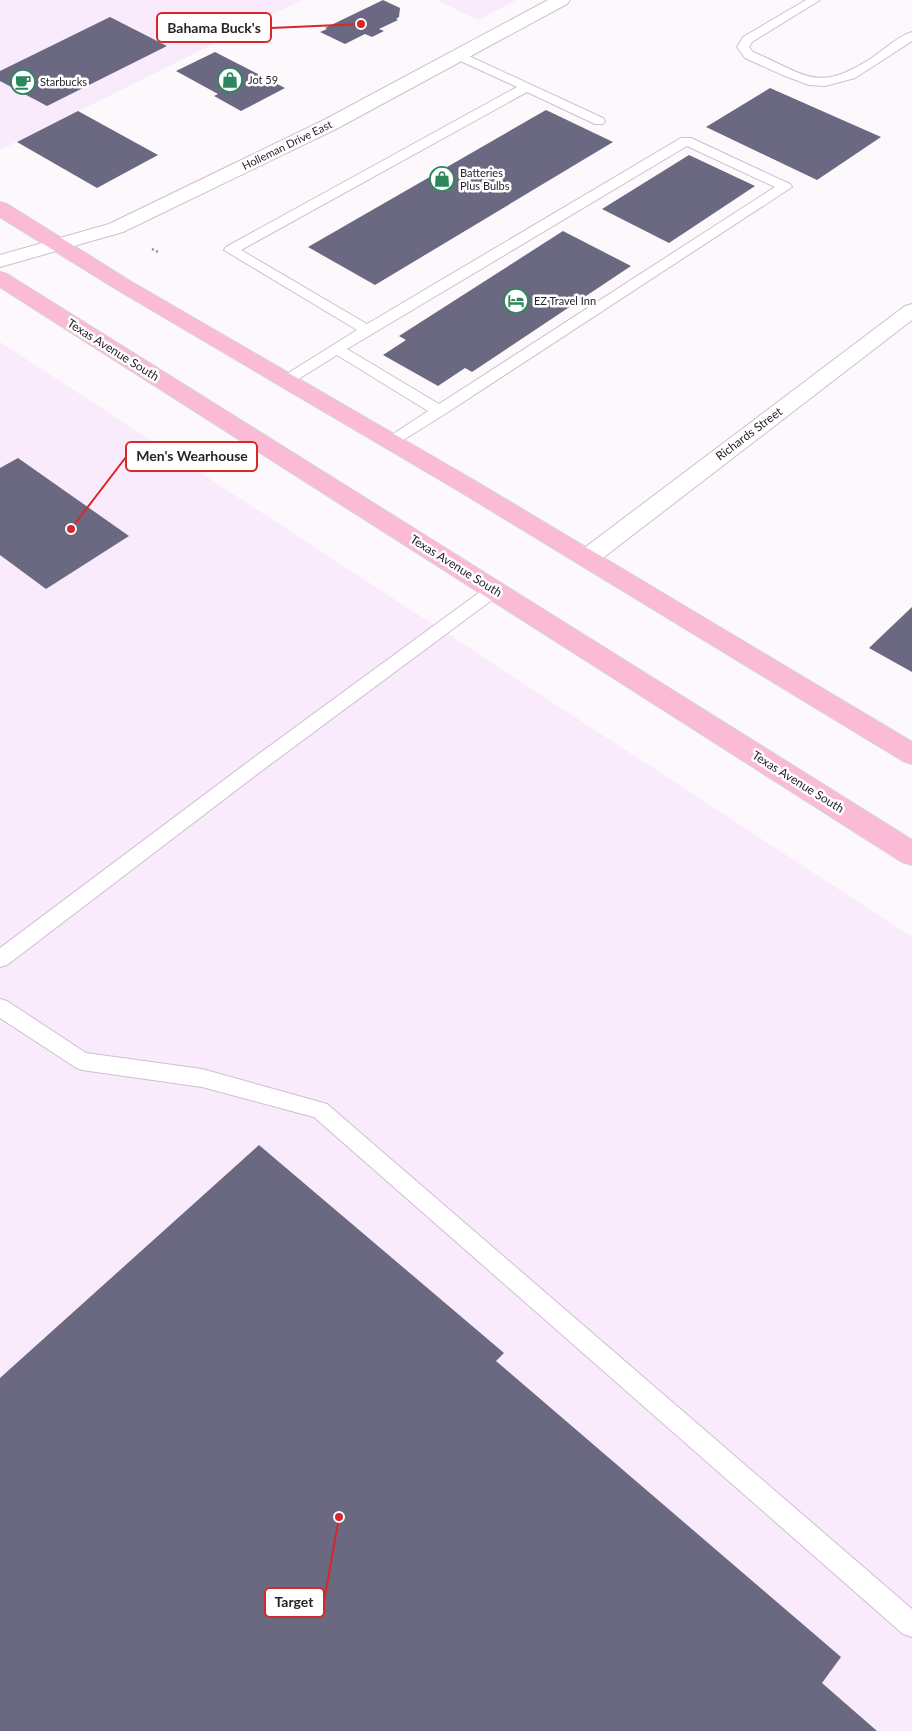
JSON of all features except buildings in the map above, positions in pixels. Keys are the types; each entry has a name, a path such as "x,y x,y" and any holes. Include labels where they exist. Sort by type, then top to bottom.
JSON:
{"main road":[{"path":"0,208 123,284 392,441 912,754"},
{"name":"Texas Avenue South","path":"0,278 912,854"}],"street":[{"name":"Holleman Drive East","path":"0,261 116,228 331,124 561,0"},
{"name":"Richards Street","path":"586,558 912,310"}],"lane":[{"path":"814,0 747,40 743,47 749,54 813,82 834,82 846,78 912,36"},
{"path":"458,56 527,86 599,121"},
{"path":"367,330 230,250 527,86"},
{"path":"287,380 367,330 686,141 785,187 392,441"},
{"path":"337,349 440,411"},
{"path":"0,959 254,766 494,590"},
{"path":"0,1007 82,1061 202,1078 320,1110 912,1625"}],"path":[{"path":"152,249 158,252"}],"shaded area":[{"path":"0,0 302,0 0,150"},
{"path":"437,0 516,0 478,20"},
{"path":"0,342 912,937 912,1731 0,1731"}],"place":[{"name":"Bahama Buck's","path":"361,24"},
{"name":"Jot 59","path":"230,80"},
{"name":"Starbucks","path":"23,82"},
{"name":"Batteries Plus Bulbs","path":"442,179"},
{"name":"EZ Travel Inn","path":"516,301"},
{"name":"Men's Wearhouse","path":"71,529"},
{"name":"Target","path":"339,1517"}]}
